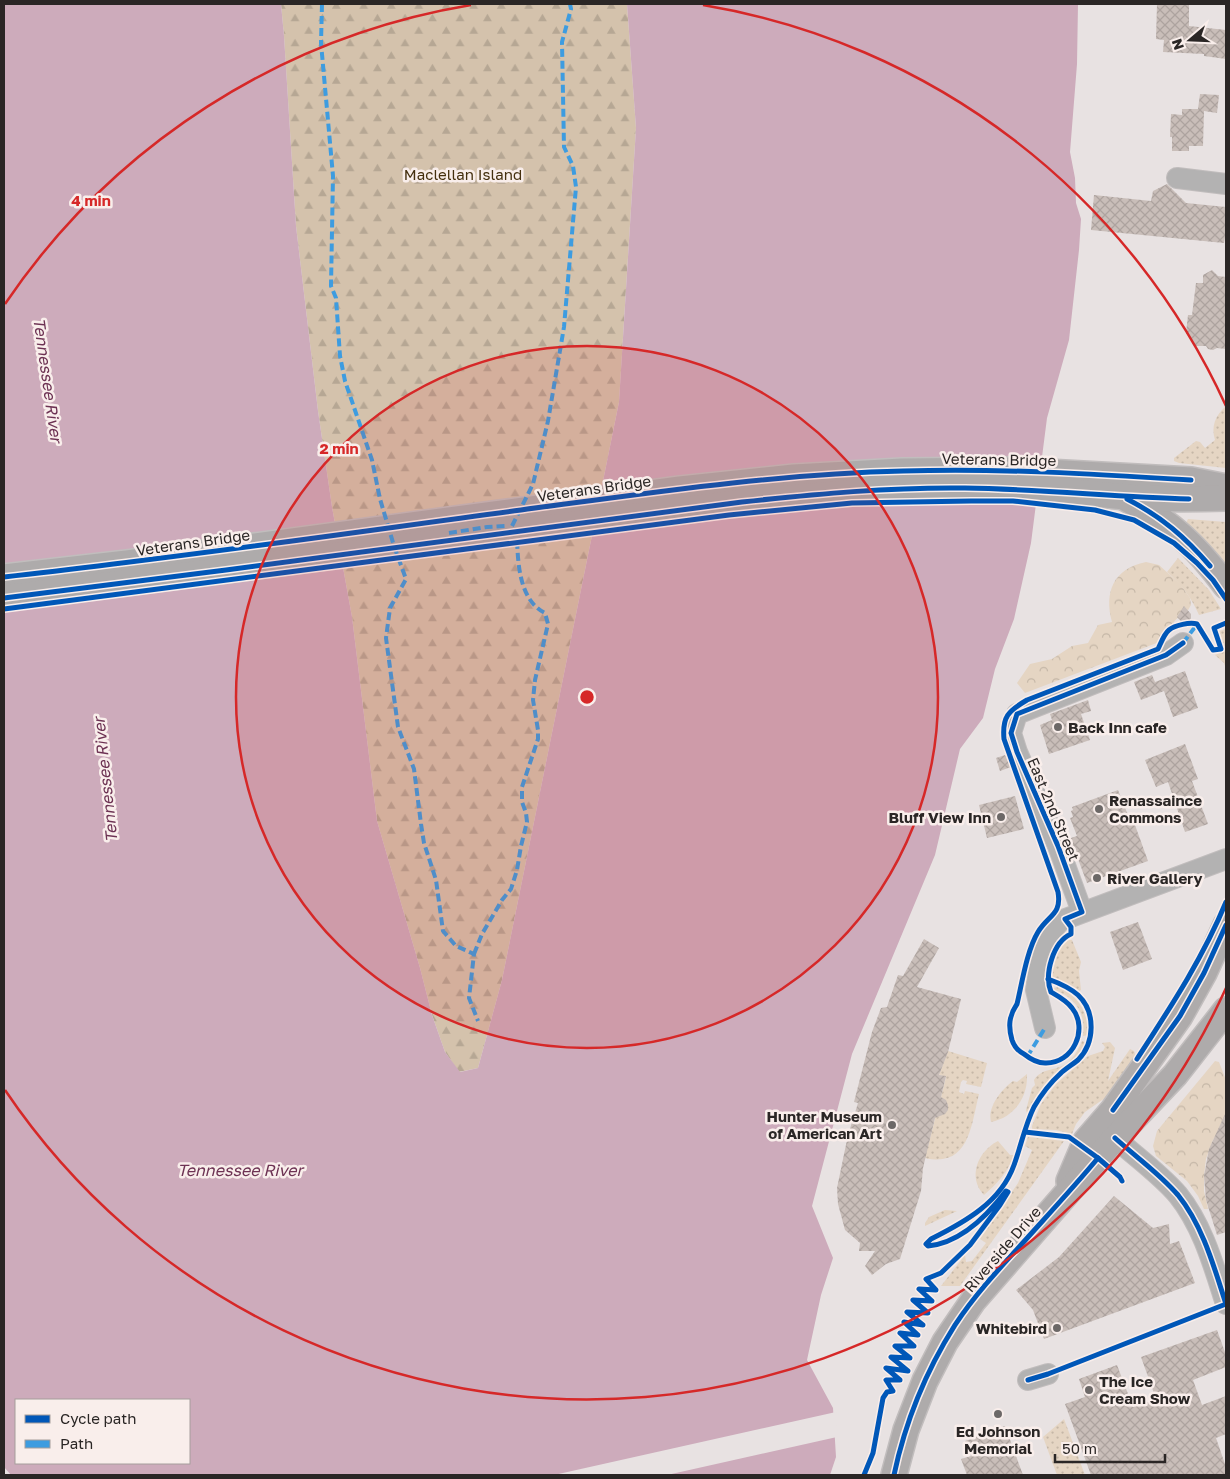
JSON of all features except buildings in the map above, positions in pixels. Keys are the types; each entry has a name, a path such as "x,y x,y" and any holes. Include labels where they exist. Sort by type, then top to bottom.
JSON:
{"main road":[{"name":"Veterans Bridge","path":"4,577 127,563 680,489 794,477 902,471 1011,470 1190,490"},
{"path":"1190,490 1226,486"},
{"name":"Veterans Bridge","path":"4,598 813,494 890,489 965,488 1045,490 1120,496 1190,490"},
{"path":"1190,490 1226,498"},
{"path":"1120,496 1148,510 1181,534 1226,586"},
{"path":"1062,1200 1086,1141 1113,1110 1180,1016 1204,973 1226,924"},
{"name":"Riverside Drive","path":"894,1475 916,1401 956,1324 992,1278 1115,1138 1174,1075 1226,1010"}],"street":[{"path":"1177,178 1226,184"},
{"name":"East 2nd Street","path":"1082,912 1058,846 1013,740 1011,733 1017,714 1166,656 1183,643"},
{"path":"1045,1028 1036,990 1040,954 1048,936 1060,921 1226,859"},
{"path":"1115,1138 1167,1184 1188,1210 1202,1236 1226,1304"},
{"path":"1028,1380 1048,1374"}],"green space":[{"name":"Maclellan Island","path":"281,4 627,4 636,128 619,402 502,980 478,1068 459,1072 445,1052 432,1015 377,821 352,617 332,507 318,411 296,226"},
{"path":"1226,406 1226,468 1174,461 1174,458 1196,441 1200,442 1205,448 1215,440 1213,430 1215,422"},
{"path":"1188,519 1226,522 1226,572 1199,538 1200,535 1186,523"},
{"path":"1178,558 1209,590 1221,609 1199,615 1186,592 1167,572"},
{"path":"1146,562 1159,565 1180,584 1190,598 1191,605 1187,612 1172,624 1162,641 1025,693 1017,683 1030,664 1052,659 1072,646 1088,643 1098,625 1112,622 1109,601 1114,583 1126,570"},
{"path":"1226,629 1226,650 1219,631"},
{"path":"1226,650 1226,669 1224,663 1215,655"},
{"path":"1072,940 1081,962 1079,971 1081,990 1078,992 1051,976 1060,943"},
{"path":"1058,987 1072,995 1081,1006 1088,1027 1088,1035 1083,1036 1083,1021 1078,1007 1068,997 1054,990 1054,988"},
{"path":"1082,1041 1085,1042 1079,1054 1046,1084 1025,1126 1022,1127 1032,1088 1035,1085 1034,1080 1043,1072 1062,1066 1072,1059"},
{"path":"1110,1042 1115,1048 1108,1081 1130,1049 1134,1051 1137,1059 1117,1094 1105,1098 1085,1112 1076,1124 1072,1134 1056,1130 1032,1129 1041,1104 1056,1084 1088,1056 1103,1051 1105,1047 1102,1043"},
{"path":"948,1051 987,1063 981,1087 966,1084 967,1081 963,1080 961,1082 959,1092 964,1094 965,1091 979,1094 966,1142 951,1157 940,1159 925,1158 936,1115 948,1110 946,1102 941,1097 946,1077 939,1075"},
{"path":"1215,1061 1219,1062 1226,1080 1226,1118 1213,1140 1206,1159 1204,1191 1208,1209 1204,1209 1198,1196 1187,1181 1156,1156 1153,1146 1157,1131"},
{"path":"1027,1074 1025,1091 1018,1105 1006,1116 991,1122 991,1110 996,1099 1013,1081 1017,1082"},
{"path":"1028,1137 1064,1141 960,1286 941,1286 965,1255 966,1262 972,1261 986,1243 980,1239 1018,1183 1032,1150 1025,1146"},
{"path":"998,1141 1010,1155 1014,1155 1002,1177 984,1195 976,1180 977,1165 985,1151"},
{"path":"945,1210 957,1211 925,1226 929,1217"},
{"path":"1064,1419 1085,1475 1057,1475 1043,1437"}],"water":[{"name":"Tennessee River","path":"4,4 281,4 296,226 318,411 332,507 352,617 377,821 432,1015 445,1052 460,1072 478,1068 502,980 619,402 636,128 627,4 1078,4 1077,64 1070,152 1075,178 1076,203 1081,219 1079,250 1069,340 1047,418 1031,543 1014,619 995,669 983,718 960,749 935,855 852,1054 812,1206 833,1258 821,1295 807,1360 833,1408 836,1457 830,1475 11,1475 4,1467"}],"pier":[{"path":"836,1412 837,1437 667,1475 554,1475"}],"marked path":[{"path":"322,4 321,43 333,176 331,286 336,298 340,356 345,381 372,460 380,499 406,579 390,608 386,638 398,727 414,769 424,843 436,880 443,931 456,946 474,954 469,998 478,1021"},
{"path":"512,526 533,484 548,421 564,327 576,187 573,166 564,147 562,42 571,9 570,4"},
{"path":"449,533 506,526"},
{"path":"474,954 482,934 502,900 511,889 517,870 527,822 522,802 522,787 538,739 533,700 535,680 548,624 545,613 536,607 525,590 519,570 517,539"},
{"path":"1183,643 1198,623"},
{"path":"1027,1057 1045,1028"}],"cycle path":[{"path":"4,577 198,554 664,491 807,476 903,471 975,470 1191,480"},
{"path":"4,598 742,502 825,494 881,490 965,488 1189,499"},
{"path":"1127,499 1172,528 1210,566"},
{"path":"4,609 729,515 852,503 971,501 1013,501 1095,510 1134,520 1174,543 1213,580 1226,599"},
{"path":"1183,643 1166,655 1017,714 1011,733 1017,752 1058,846 1082,912 1065,919 1071,927 1071,934 1059,944 1055,951 1049,976 1051,992 1068,1003 1077,1016 1078,1035 1070,1052 1063,1058 1055,1062 1042,1063 1036,1061 1015,1046 1011,1035 1010,1021 1017,1004 1025,967 1034,939 1056,910 1059,900 1058,892 1004,739 1005,720 1011,711 1027,700 1158,649 1167,632 1179,625 1197,624 1213,650 1221,649 1214,628 1226,623"},
{"path":"1137,1059 1174,1002 1207,943 1226,902"},
{"path":"1113,1110 1180,1016 1204,973 1226,925"},
{"path":"864,1475 873,1453 883,1398 887,1392 893,1391 886,1380 900,1380 886,1368 908,1371 891,1357 910,1358 895,1346 914,1346 900,1333 918,1335 904,1322 923,1325 907,1312 928,1313 913,1300 932,1301 919,1289 936,1290 926,1279 941,1273 970,1245 1008,1192 1006,1191 981,1219 962,1234 940,1244 928,1246 926,1244 931,1239 980,1210 1000,1190 1014,1165 1034,1107 1049,1085 1078,1060 1088,1045 1091,1028 1088,1010 1084,1002 1071,990 1048,979"},
{"path":"1025,1132 1069,1137 1098,1158 1120,1177 1122,1181"},
{"path":"1115,1138 1164,1180 1187,1207 1207,1247 1226,1304"},
{"path":"894,1475 910,1417 926,1379 955,1325 986,1284 1098,1158"},
{"path":"1028,1380 1048,1374 1226,1304"}],"place":[{"name":"Back Inn cafe","path":"1058,727"},
{"name":"Renassaince Commons","path":"1099,809"},
{"name":"Bluff View Inn","path":"1001,817"},
{"name":"River Gallery","path":"1097,878"},
{"name":"Hunter Museum of American Art","path":"892,1125"},
{"name":"Whitebird","path":"1057,1328"},
{"name":"The Ice Cream Show","path":"1089,1390"},
{"name":"Ed Johnson Memorial","path":"998,1414"}]}
